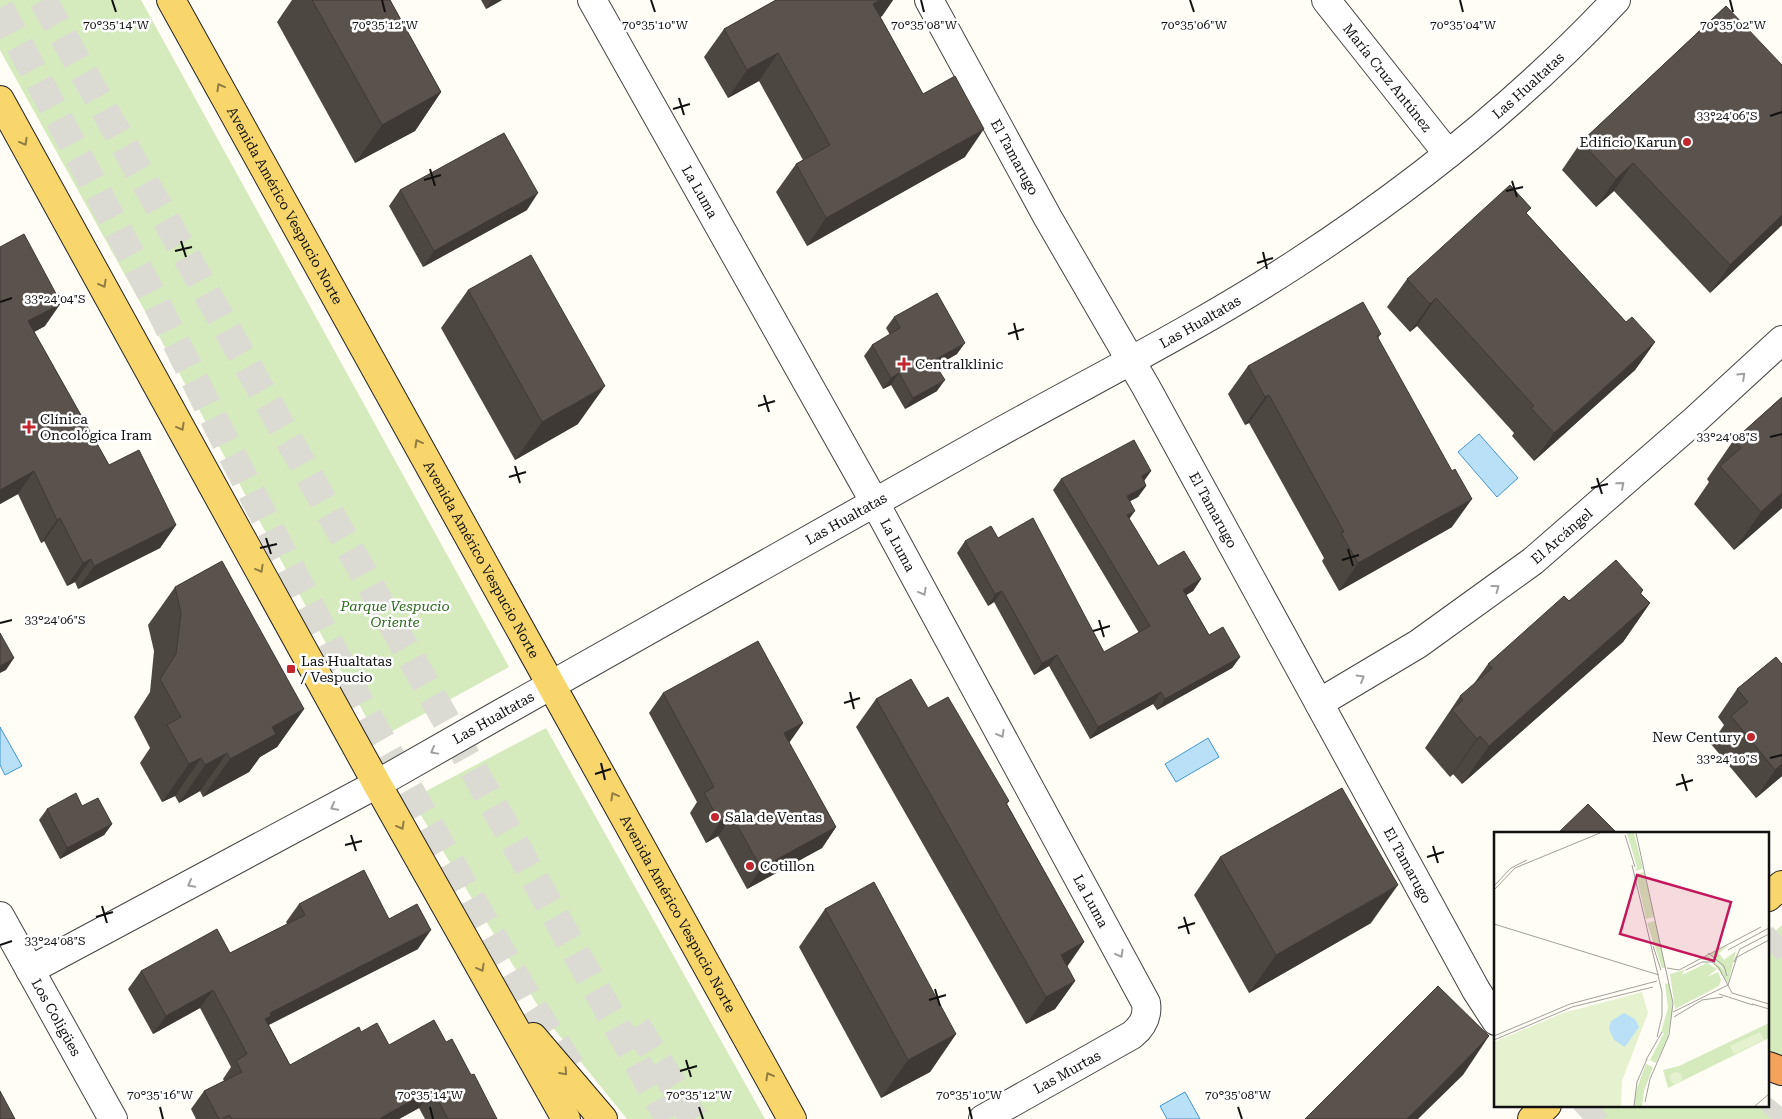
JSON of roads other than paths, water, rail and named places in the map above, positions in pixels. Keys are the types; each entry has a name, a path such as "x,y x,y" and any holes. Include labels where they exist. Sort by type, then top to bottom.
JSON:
{"highway":[{"path":"1770,1067 1782,1071"}],"main road":[{"name":"Avenida Américo Vespucio Norte","path":"172,0 553,684 792,1119"},
{"path":"0,100 377,784 566,1119"},
{"path":"1770,895 1782,885"},
{"path":"497,996 603,1119"},
{"path":"1532,1119 1546,1106"},
{"path":"1548,1119 1556,1106"}],"street":[{"name":"La Luma","path":"592,0 875,503 1143,996 1147,1011 1146,1018"},
{"name":"El Tamarugo","path":"929,0 1048,218 1130,360 1476,990 1494,1018"},
{"name":"María Cruz Antúnez","path":"1326,0 1448,154"},
{"name":"Las Hualtatas","path":"30,970 377,784 1214,314 1296,264 1375,210 1448,154 1554,61 1616,0"},
{"name":"El Arcángel","path":"1319,703 1418,644 1533,561 1695,420 1782,340"},
{"name":"Los Coligües","path":"0,916 113,1119"},
{"name":"Las Murtas","path":"983,1119 1132,1035 1140,1028 1146,1018"}],"water":[{"path":"1479,434 1518,478 1497,497 1458,452"},
{"path":"0,727 22,766 5,775 0,765"},
{"path":"1208,738 1219,757 1176,782 1165,764"},
{"path":"1185,1092 1200,1119 1167,1119 1160,1106"}],"tunnel":[{"path":"43,0 669,1119"},
{"path":"0,8 156,302 230,451 360,702 532,1006 574,1071"},
{"path":"1770,948 1782,937"},
{"path":"637,1026 694,1119"},
{"path":"1583,1119 1597,1106"},
{"path":"1772,1119 1782,1107"}],"place":[{"name":"Edificio Karun","path":"1687,142"},
{"name":"Centralklinic","path":"904,364"},
{"name":"Clínica Oncológica Iram","path":"29,427"},
{"name":"Las Hualtatas / Vespucio","path":"291,669"},
{"name":"New Century","path":"1751,737"},
{"name":"Sala de Ventas","path":"715,817"},
{"name":"Cotillon","path":"750,866"}],"park label":[{"name":"Parque Vespucio Oriente","path":"395,614"}]}
